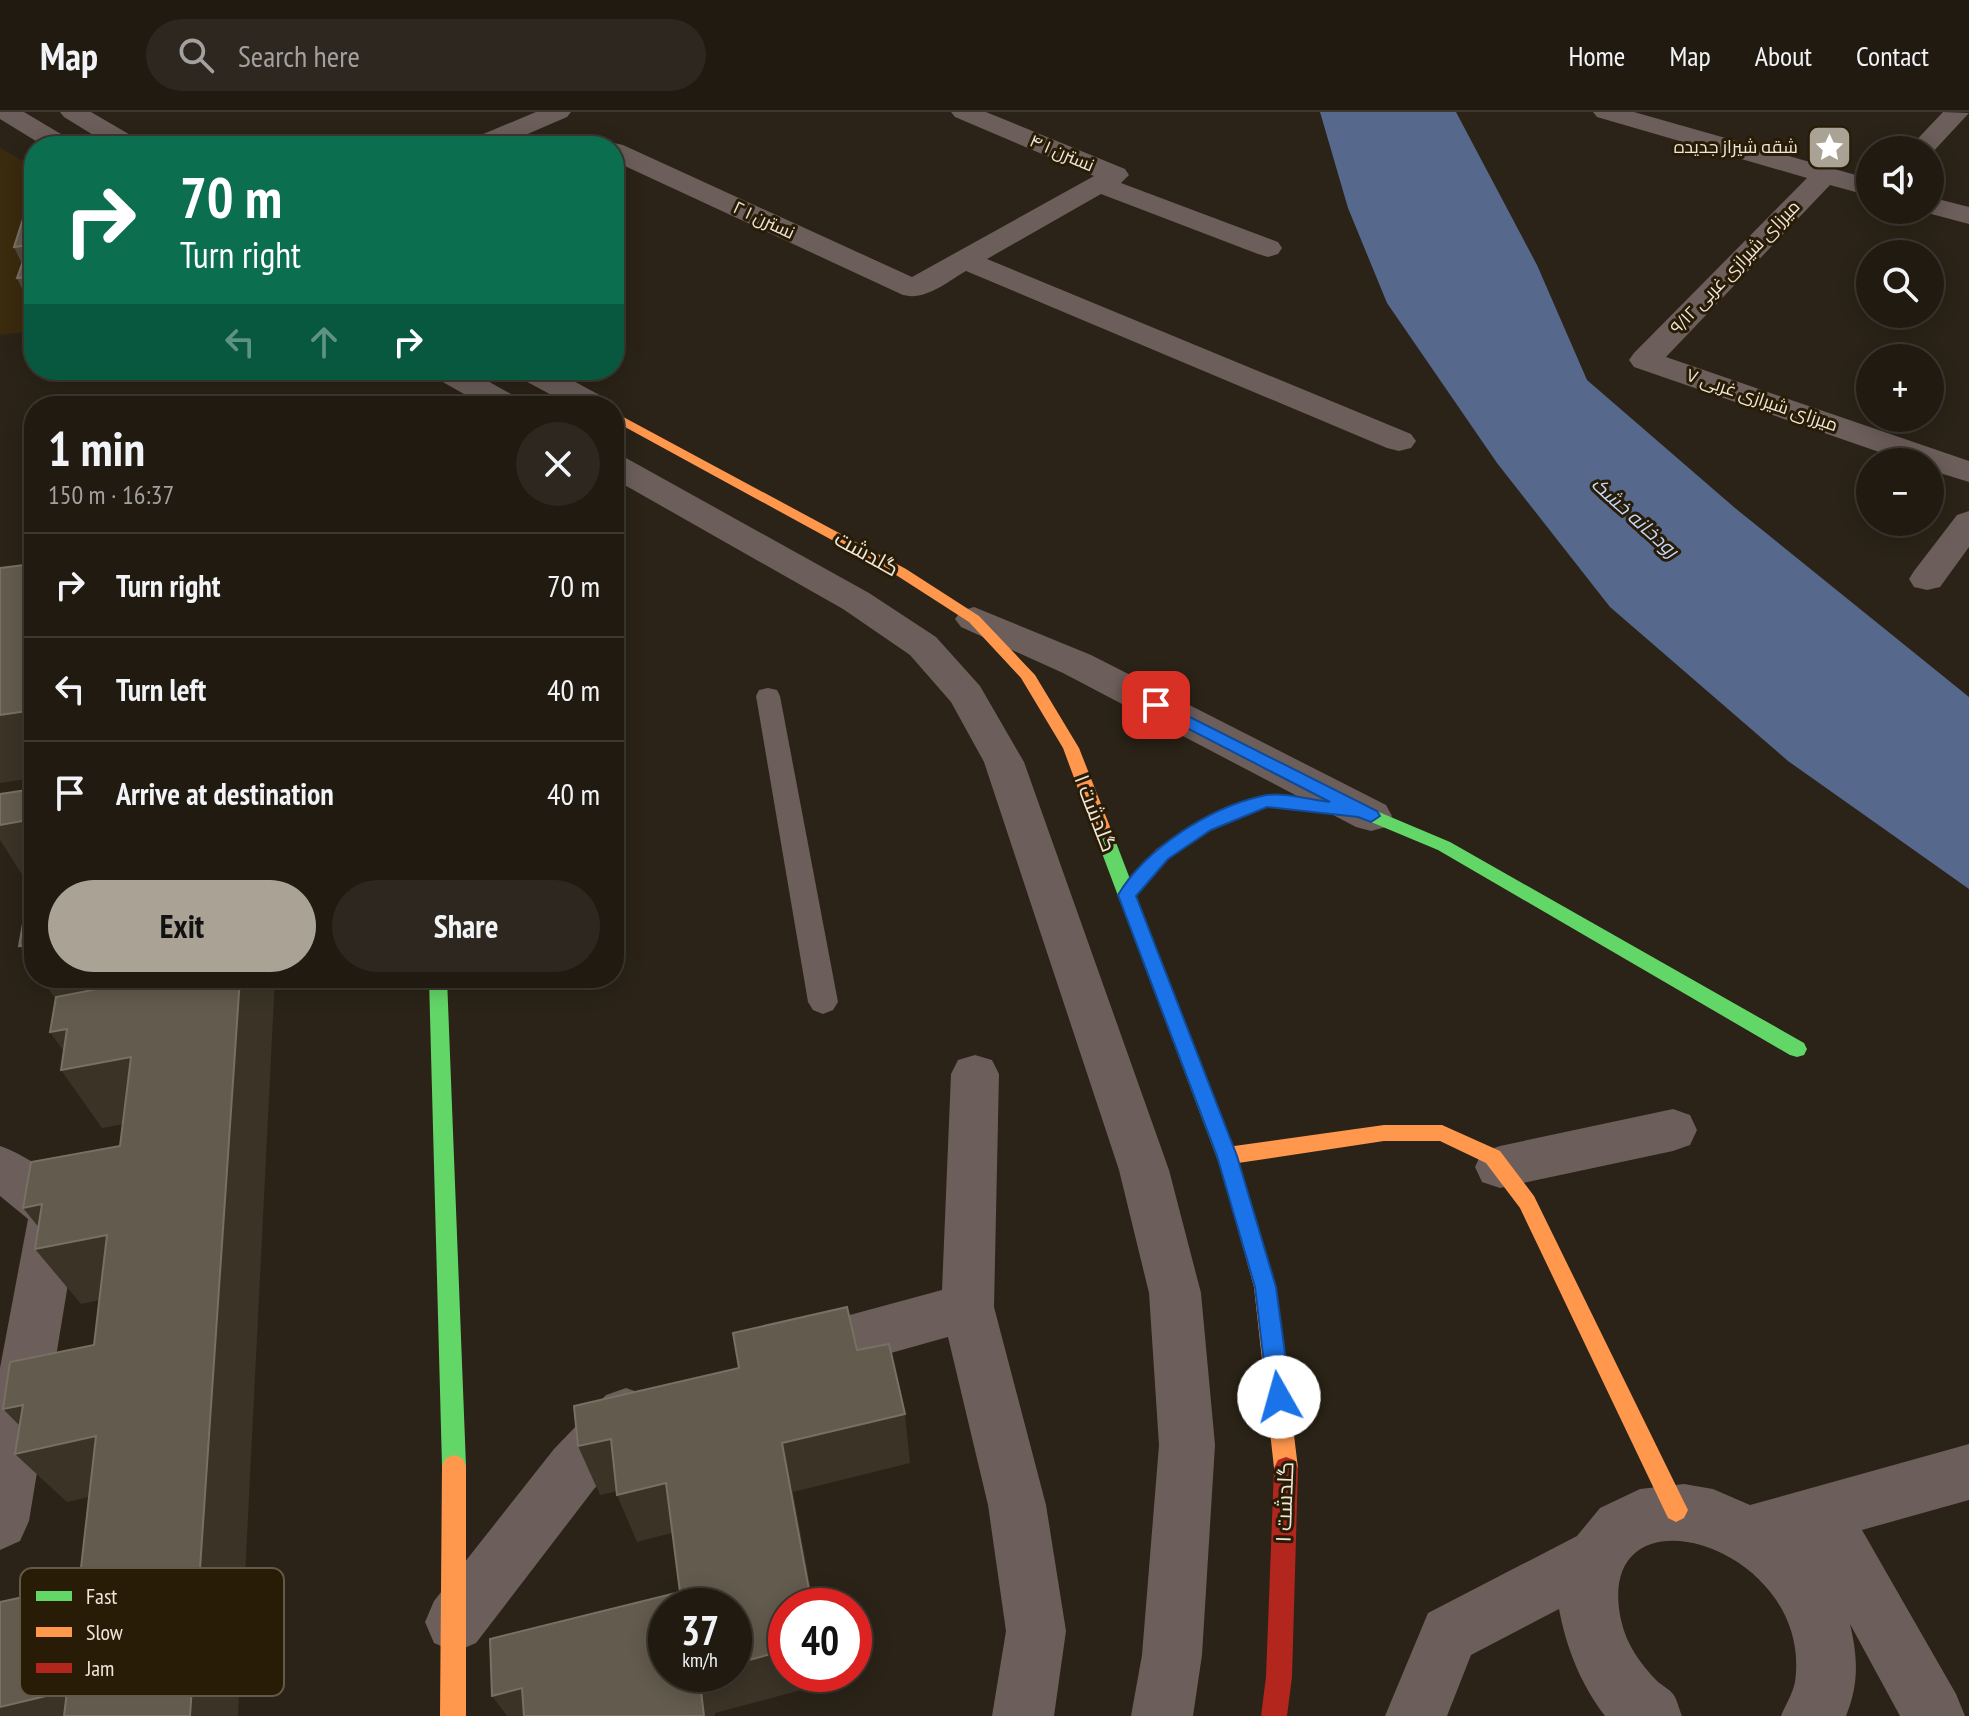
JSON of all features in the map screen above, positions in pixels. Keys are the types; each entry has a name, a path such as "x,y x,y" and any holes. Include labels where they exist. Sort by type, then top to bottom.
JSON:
{"street":[{"path":"6,112 46,136"},
{"path":"73,112 113,136"},
{"name":"۴ نسترن ۱","path":"964,112 1107,180 1268,248"},
{"path":"1610,112 1856,184"},
{"path":"1934,136 1957,112"},
{"path":"537,136 573,130"},
{"name":"۲ نسترن ۱","path":"624,154 913,289 964,260"},
{"name":"۹/۱۲ میرزای شیرازی غربی","path":"1645,360 1825,175"},
{"path":"964,260 1107,180"},
{"path":"1944,209 1969,216"},
{"path":"964,260 1399,441"},
{"name":"۷ میرزای شیرازی غربی","path":"1645,360 1969,472"},
{"path":"467,380 493,396"},
{"path":"548,380 577,396"},
{"name":"گلدشت","path":"624,421 901,572 974,619 1027,675 1071,748"},
{"path":"624,471 856,601 923,646 966,695 1004,762 1144,1170 1175,1293 1187,1445 1172,1655 1162,1716"},
{"path":"1927,579 1969,522"},
{"path":"974,619 1077,664 1371,816"},
{"name":"گلدشت ۱","path":"1071,748 1227,1156 1265,1287 1286,1452 1279,1677 1274,1716"},
{"path":"1127,895 1162,854 1205,826 1265,801 1361,811 1444,846 1797,1049"},
{"path":"438,988 448,1210 455,1622 453,1716"},
{"path":"975,1074 968,1307 1017,1505 1036,1631 1023,1716"},
{"path":"1500,1167 1673,1130"},
{"path":"1227,1156 1384,1133 1442,1133 1493,1157 1527,1202 1676,1510"},
{"path":"0,1167 55,1211 0,1521"},
{"path":"746,1369 968,1307"},
{"path":"455,1622 574,1469 642,1398 671,1389"},
{"path":"1749,1534 1969,1472"},
{"path":"1651,1716 1612,1675 1592,1633 1587,1592 1595,1558 1614,1533 1642,1516 1676,1510 1712,1516 1749,1534 1782,1561 1808,1594 1824,1632 1828,1671 1820,1706 1812,1716"},
{"path":"1821,1514 1934,1716"},
{"path":"1416,1716 1449,1634 1595,1558"}],"lane":[{"path":"768,696 823,1002"}],"shaded area":[{"path":"0,148 24,161 24,332 0,335"}],"water":[{"name":"رودخانه خشک","path":"1320,112 1456,112 1537,265 1587,380 1735,508 1969,697 1969,889 1788,761 1610,607 1497,463 1387,303 1348,208"}],"building":[{"path":"24,216 24,246 14,247"},
{"path":"24,259 24,277 17,278"},
{"path":"24,565 24,711 0,715 0,568"},
{"path":"24,790 24,821 0,825 0,794"},
{"path":"24,918 24,945 19,946"},
{"path":"103,988 239,988 200,1568 81,1568 96,1436 15,1454 23,1405 3,1409 10,1362 94,1345 107,1235 35,1249 42,1204 23,1208 31,1162 120,1146 131,1057 61,1070 67,1029 50,1032 56,997"},
{"path":"847,1307 857,1350 889,1344 905,1414 782,1443 809,1588 768,1588 768,1655 752,1659 752,1588 679,1588 666,1483 617,1495 611,1439 578,1446 574,1406 739,1368 733,1333"},
{"path":"20,1598 20,1696 46,1696 0,1707 0,1602"},
{"path":"648,1600 648,1692 701,1692 704,1716 524,1716 522,1688 492,1696 490,1639"},
{"path":"66,1696 191,1696 190,1716 64,1716"}],"traffic: fast":[{"path":"1337,809 1361,811 1444,846 1797,1049"},
{"path":"1103,832 1231,1169"},
{"path":"438,988 454,1466"}],"traffic: slow":[{"path":"624,421 901,572 974,619 1027,675 1071,748 1103,832"},
{"path":"1227,1156 1384,1133 1442,1133 1493,1157 1527,1202 1676,1510"},
{"path":"1231,1169 1265,1287 1286,1468"},
{"path":"453,1716 454,1466"}],"traffic: jam":[{"path":"1127,895 1162,854 1205,826 1265,801 1337,809"},
{"path":"1274,1716 1279,1677 1286,1468"}],"place":[{"name":"شقه شيراز جديده","path":"1829,147"}],"route":[{"path":"1156,705 1371,816 1361,811 1265,801 1205,826 1162,854 1127,895 1227,1156 1265,1287 1279,1397"}]}
